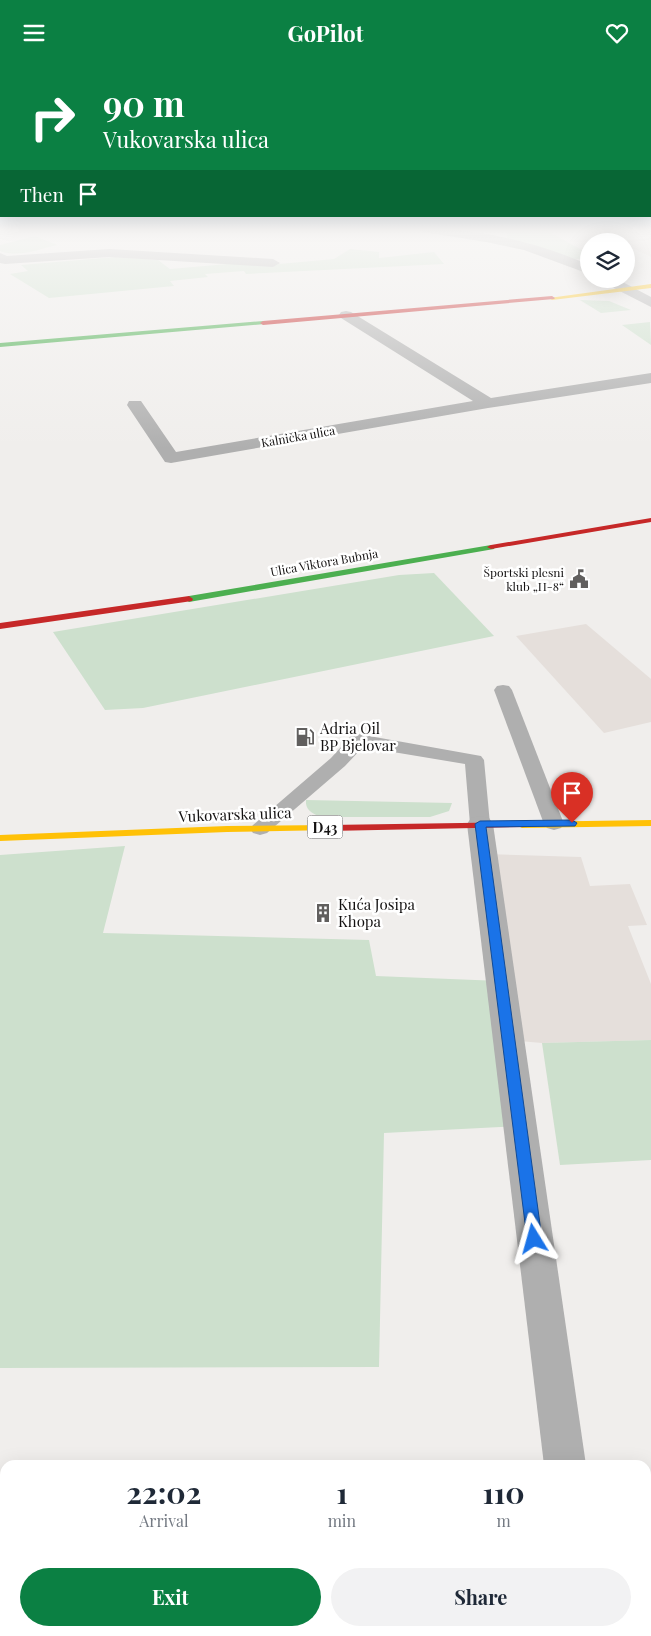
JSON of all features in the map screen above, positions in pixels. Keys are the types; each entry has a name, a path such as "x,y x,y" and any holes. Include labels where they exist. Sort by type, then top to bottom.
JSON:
{"street":[{"path":"0,345 513,301"},
{"path":"346,315 488,403"},
{"name":"Kalnička ulica","path":"135,405 171,458 488,403 651,378"},
{"name":"Ulica Viktora Bubnja","path":"0,626 152,605 651,520"},
{"name":"Vukovarska ulica","path":"0,838 260,829 480,824 651,823"},
{"path":"480,824 564,1460"}],"lane":[{"path":"503,689 554,823"},
{"path":"260,829 338,762 358,740 474,760 480,824"}],"shaded area":[{"path":"586,624 651,679 651,722 604,733 516,636"},
{"path":"484,854 581,857 590,886 630,884 647,925 628,926 651,984 651,1040 542,1043 507,1040"}],"green space":[{"path":"582,301 610,301 631,310 601,313"},
{"path":"650,322 651,345 622,325"},
{"path":"434,573 494,636 143,708 105,710 53,632 399,575"},
{"path":"306,800 452,803 449,811 430,817 320,817 308,809"},
{"path":"125,846 103,933 369,940 376,976 500,981 519,1126 384,1133 379,1367 0,1368 0,855"},
{"path":"651,1040 651,1160 560,1165 542,1043"}],"traffic: fast":[{"path":"0,345 263,323"},
{"path":"189,599 491,547"}],"traffic: slow":[{"path":"522,825 651,823"},
{"path":"0,838 227,829 329,828"}],"traffic: jam":[{"path":"263,323 514,301"},
{"path":"491,547 651,520"},
{"path":"0,626 189,599"},
{"path":"329,828 522,825"}],"place":[{"name":"Športski plesni klub „H-8“","path":"579,579"},
{"name":"Adria Oil BP Bjelovar","path":"305,737"},
{"name":"Kuća Josipa Khopa","path":"323,913"}],"route":[{"path":"534,1239 480,824 572,823"}]}
